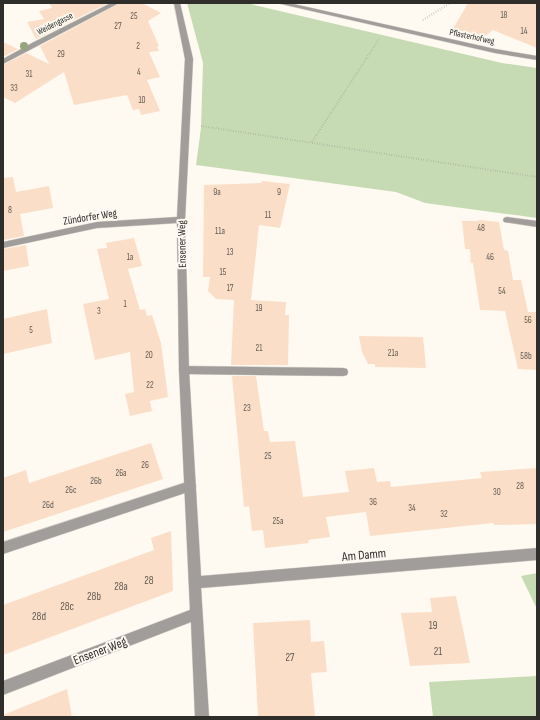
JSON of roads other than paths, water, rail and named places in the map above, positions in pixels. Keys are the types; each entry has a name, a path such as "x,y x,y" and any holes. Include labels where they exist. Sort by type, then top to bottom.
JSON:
{"street":[{"name":"Weidengasse","path":"3,62 34,44 116,3"},
{"name":"Ensener Weg","path":"177,3 189,59 181,220 184,370 202,717"},
{"name":"Pflasterhofweg","path":"280,3 403,32 537,58"},
{"name":"Zündorfer Weg","path":"3,245 97,225 181,220"},
{"path":"507,220 537,224"},
{"path":"184,370 343,372"},
{"path":"3,548 190,486"},
{"name":"Am Damm","path":"194,582 537,554"},
{"name":"Ensener Weg","path":"3,688 196,614"}]}
